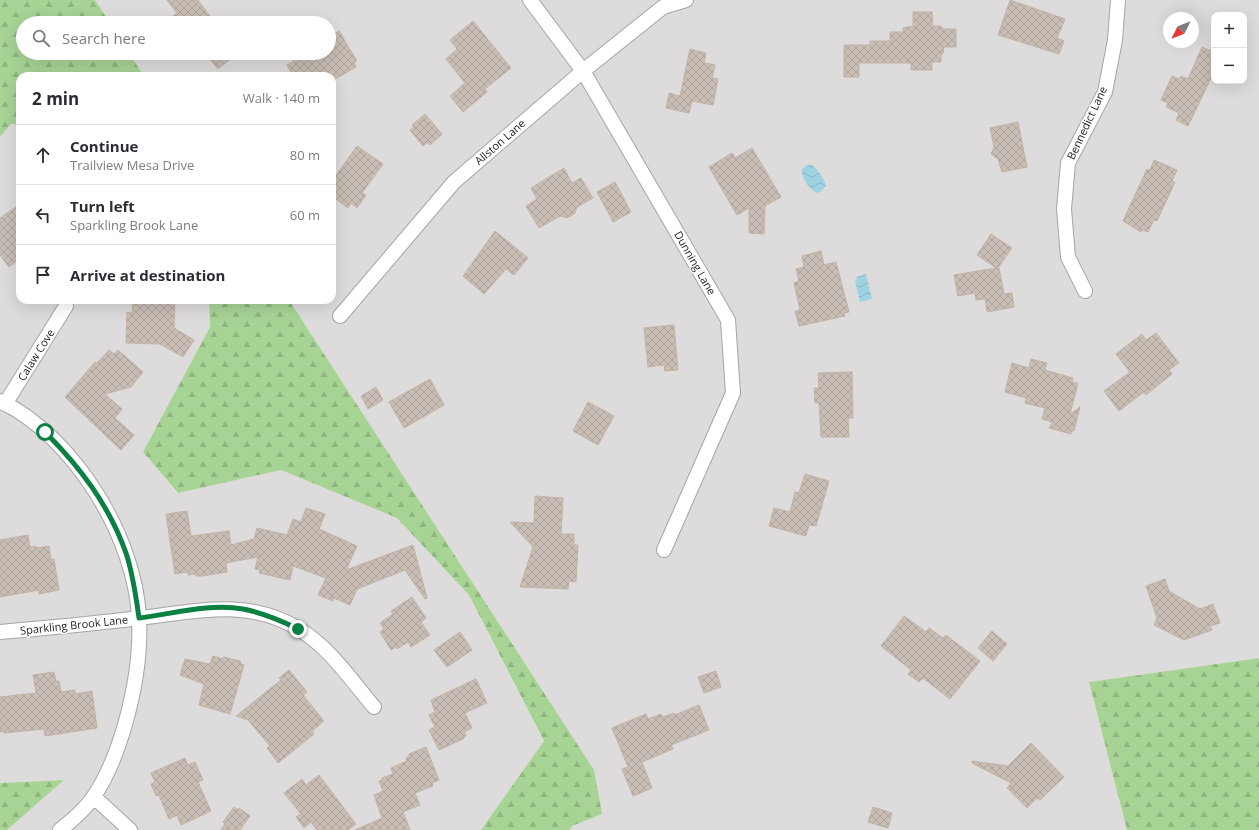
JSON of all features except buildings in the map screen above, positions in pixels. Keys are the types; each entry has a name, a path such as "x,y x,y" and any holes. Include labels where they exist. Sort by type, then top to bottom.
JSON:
{"street":[{"name":"Dunning Lane","path":"530,0 583,72 728,320 733,393 664,550"},
{"name":"Allston Lane","path":"340,316 454,182 583,72 663,7 686,0"},
{"name":"Bennedict Lane","path":"1085,291 1068,257 1064,209 1068,163 1105,92 1115,40 1118,0"},
{"name":"Calaw Cove","path":"2,402 66,306"},
{"path":"2,402 45,432 69,456 106,507 125,552 132,575 139,618 138,659 132,699 121,738 108,770 94,797 60,830"},
{"name":"Sparkling Brook Lane","path":"0,632 221,608 242,609 274,617 298,629 322,646 374,707"},
{"path":"94,797 130,830"}],"shaded area":[{"path":"95,0 1259,0 1259,658 1089,682 1127,830 570,830 594,770 292,304 336,304 336,72 141,72 134,60 336,60 336,16 105,16"},
{"path":"11,124 16,124 16,304 209,304 210,327 143,452 177,493 281,470 397,518 469,595 544,742 481,830 7,830 63,780 0,783 0,137"}],"green space":[{"path":"0,0 95,0 105,16 16,16 16,60 134,60 141,72 16,72 16,124 11,124 0,137"},
{"path":"209,304 292,304 594,770 602,814 572,826 570,830 481,830 544,741 469,595 397,518 281,470 178,493 143,452 210,327"},
{"path":"1259,658 1259,830 1127,830 1089,682"},
{"path":"64,780 7,830 0,830 0,783"}],"water":[{"path":"807,165 812,165 820,174 826,186 820,192 816,193 806,182 802,172 802,169"},
{"path":"866,274 872,299 860,302 855,281 857,280 856,277"}],"route":[{"path":"45,432 69,456 106,507 125,552 132,575 139,618 201,609 242,609 274,617 298,629"}]}
